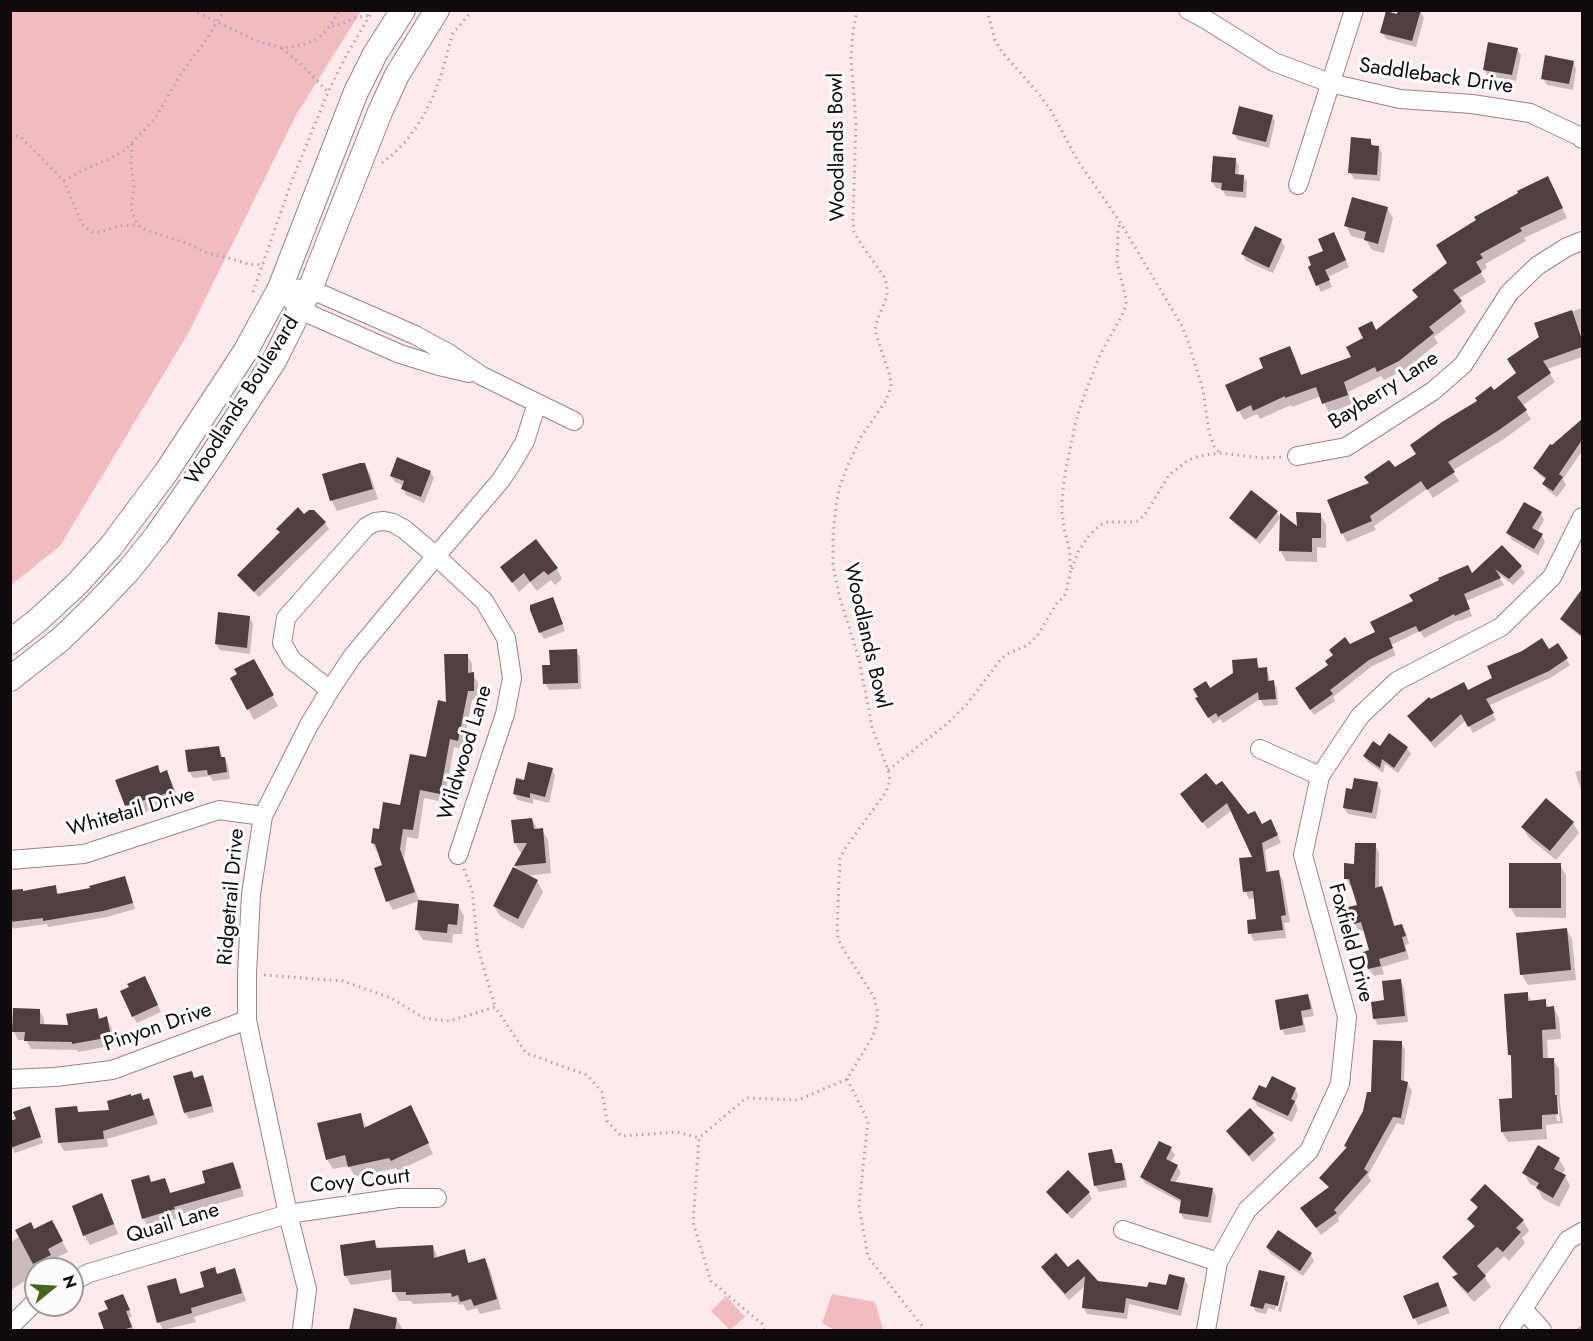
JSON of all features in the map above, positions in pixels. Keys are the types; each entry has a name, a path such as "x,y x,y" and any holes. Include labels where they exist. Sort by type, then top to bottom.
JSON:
{"street":[{"name":"Woodlands Boulevard","path":"10,642 77,584 112,545 167,471 245,352 280,288 356,92 375,54 403,10"},
{"name":"Woodlands Boulevard","path":"10,679 61,639 129,570 157,535 274,361 305,299 397,75 437,10"},
{"name":"Saddleback Drive","path":"1188,10 1274,62 1330,83 1400,99 1472,104 1530,113 1579,136 1582,140"},
{"path":"1298,185 1354,10"},
{"name":"Bayberry Lane","path":"1297,456 1346,447 1433,391 1463,365 1509,293 1537,266 1567,247 1582,241"},
{"path":"280,288 305,299 400,354 482,376 574,421"},
{"name":"Ridgetrail Drive","path":"302,1330 307,1289 288,1214 248,1020 247,974 251,894 263,816 309,725 330,690 352,657 501,480 525,441 537,403"},
{"name":"Foxfield Drive","path":"1206,1330 1218,1262 1247,1210 1310,1151 1340,1084 1347,1017 1303,855 1320,776 1360,716 1396,681 1501,627 1552,576 1582,517"},
{"name":"Wildwood Lane","path":"330,690 292,660 282,643 286,618 366,527 375,522 384,521 393,524 404,529 436,556 484,601 506,638 512,678 505,714 458,855"},
{"path":"1260,749 1320,776"},
{"name":"Whitetail Drive","path":"10,860 84,854 219,810 263,816"},
{"name":"Pinyon Drive","path":"10,1079 55,1077 112,1070 248,1020"},
{"name":"Covy Court","path":"288,1214 398,1198 437,1198"},
{"name":"Quail Lane","path":"84,1276 288,1214"},
{"path":"1123,1230 1218,1262"},
{"path":"1509,1330 1569,1240 1582,1232"},
{"path":"1522,1309 1542,1330"},
{"path":"10,1327 24,1314"}],"path":[{"path":"192,10 255,40 282,48 328,92"},
{"path":"64,181 125,150 133,142 156,117 180,75 224,10"},
{"path":"282,48 303,45 319,38 340,10"},
{"path":"250,300 291,183 328,92 373,10"},
{"path":"377,167 407,140 421,120 433,97 453,33 472,10"},
{"name":"Woodlands Bowl","path":"857,10 851,58 856,123 853,221 854,232 885,278 887,296 875,331 891,385 885,402 861,437 840,486 834,526 834,565 839,595 859,659 872,727 888,770"},
{"path":"987,10 995,40 1002,52 1043,99 1078,161 1120,222 1182,326 1203,390 1209,432 1214,446 1220,453"},
{"path":"330,26 370,15"},
{"path":"10,135 21,137 64,181 82,224 92,232 100,232 118,225 137,225 207,253 248,264 264,265"},
{"path":"133,142 131,164 134,187 131,208 137,225"},
{"path":"1071,570 1062,513 1065,474 1076,420 1083,399 1099,357 1126,305 1117,262 1120,222"},
{"path":"764,1330 762,1324 711,1281 693,1222 699,1138 746,1098 798,1100 847,1079 873,1036 877,1022 874,997 838,939 840,859 846,846 886,792 890,780 888,770 948,723 967,704 1001,659 1028,645 1037,636 1057,603 1066,593 1078,552 1100,525 1108,522 1137,521 1144,516 1169,475 1199,456 1220,453 1263,458 1297,456"},
{"path":"458,855 472,890 478,948 495,1007 526,1053 587,1075 602,1092 607,1121 621,1136 677,1132 699,1138"},
{"path":"247,974 343,981 391,998 424,1018 450,1021 495,1007"},
{"path":"847,1079 868,1121 859,1206 868,1257 924,1330"}],"shaded area":[{"path":"11,10 361,11 295,117 189,332 60,546 11,585"},
{"path":"832,1294 875,1302 883,1329 834,1330 822,1323"},
{"path":"726,1296 745,1317 730,1330 711,1311"}],"building":[{"path":"1398,10 1421,10 1412,41 1380,33 1386,11 1397,14"},
{"path":"1488,42 1518,48 1512,75 1483,70"},
{"path":"1545,55 1574,61 1569,84 1541,79"},
{"path":"1239,106 1273,115 1266,142 1232,134"},
{"path":"1351,137 1371,139 1371,145 1379,146 1377,175 1348,173"},
{"path":"1213,156 1236,158 1235,174 1244,175 1243,192 1221,190 1222,183 1211,182"},
{"path":"1548,176 1563,208 1520,228 1522,231 1480,254 1483,258 1476,262 1482,272 1453,290 1462,301 1429,327 1434,333 1399,361 1377,372 1375,367 1344,382 1348,395 1322,404 1316,387 1285,398 1285,396 1253,411 1251,405 1237,412 1225,385 1263,368 1259,358 1290,346 1301,375 1351,357 1346,347 1363,338 1358,328 1372,321 1376,330 1418,297 1412,290 1447,263 1436,245 1476,220 1474,217 1518,193 1517,191"},
{"path":"1352,197 1388,207 1378,244 1364,240 1366,232 1344,226"},
{"path":"1255,226 1282,239 1269,268 1241,254"},
{"path":"1334,232 1346,260 1325,270 1330,280 1316,286 1308,267 1311,265 1308,257 1323,251 1318,239"},
{"path":"1572,310 1582,340 1582,347 1543,361 1551,373 1517,397 1527,410 1448,462 1455,472 1427,490 1421,481 1370,516 1372,521 1341,534 1327,500 1369,483 1364,477 1389,460 1395,467 1416,454 1410,445 1477,401 1475,398 1491,386 1494,390 1516,373 1507,359 1539,337 1534,323"},
{"path":"1582,419 1582,440 1559,474 1563,477 1553,491 1542,484 1546,478 1533,468 1550,444 1552,445"},
{"path":"397,457 431,471 421,497 401,489 404,481 390,476"},
{"path":"365,463 373,489 330,501 322,474"},
{"path":"1251,490 1278,511 1256,539 1229,518"},
{"path":"1524,502 1542,512 1532,528 1543,534 1534,549 1506,533"},
{"path":"298,507 304,514 309,510 314,510 326,522 254,592 237,575 280,532 276,529"},
{"path":"1296,512 1321,513 1321,538 1312,538 1312,552 1279,551 1280,513 1297,526"},
{"path":"536,539 558,568 548,575 544,571 530,582 524,573 512,583 500,567"},
{"path":"1502,545 1522,566 1509,579 1495,569 1501,578 1464,594 1470,609 1455,616 1454,614 1419,632 1416,626 1389,638 1393,648 1369,660 1330,690 1333,694 1310,710 1295,688 1328,665 1325,661 1333,655 1329,650 1345,637 1350,644 1375,632 1370,622 1413,601 1409,595 1439,580 1438,578 1468,565 1472,573"},
{"path":"1582,589 1582,636 1560,619"},
{"path":"553,597 563,624 539,633 530,605"},
{"path":"218,612 250,616 247,648 215,644"},
{"path":"1542,638 1549,649 1558,643 1568,658 1549,671 1486,699 1494,713 1468,727 1461,714 1431,742 1407,716 1429,697 1431,699 1464,682 1468,690 1492,678 1487,666 1522,651"},
{"path":"577,649 578,683 543,684 542,665 550,665 549,650"},
{"path":"444,654 468,654 468,673 474,672 474,691 468,691 458,741 450,739 440,794 420,790 413,830 403,829 400,849 415,892 386,902 374,868 382,865 375,844 371,843 373,828 379,829 383,802 400,805 410,754 426,757 438,700 446,702"},
{"path":"1257,658 1258,668 1267,667 1268,681 1274,680 1276,699 1259,700 1258,692 1218,717 1216,713 1208,718 1195,698 1198,697 1193,689 1206,681 1210,688 1233,673 1232,660"},
{"path":"254,659 274,695 247,710 230,678 237,674 234,669"},
{"path":"1389,733 1408,747 1394,768 1382,759 1380,768 1363,756 1373,741 1380,746"},
{"path":"219,746 221,757 225,757 227,772 208,775 207,770 188,772 185,750"},
{"path":"528,762 553,768 545,797 530,793 530,798 513,794 516,778 524,780"},
{"path":"158,765 160,773 167,770 174,791 125,806 115,780"},
{"path":"1206,773 1216,785 1222,781 1248,814 1255,811 1262,824 1271,819 1278,835 1262,843 1266,872 1279,870 1286,915 1281,916 1283,930 1248,934 1247,920 1256,919 1253,891 1243,892 1239,858 1252,857 1227,803 1202,823 1180,794"},
{"path":"1354,778 1378,782 1372,813 1343,808 1346,788 1352,789"},
{"path":"1546,798 1574,822 1550,851 1521,827"},
{"path":"532,818 534,829 543,828 546,863 514,866 527,843 514,843 511,820"},
{"path":"1355,843 1376,843 1375,888 1382,886 1394,926 1402,924 1406,936 1402,937 1406,951 1379,959 1381,966 1368,969 1363,952 1369,950 1361,922 1354,924 1348,907 1357,905 1349,879 1344,879 1344,863 1354,864"},
{"path":"1509,863 1561,863 1561,908 1509,908"},
{"path":"513,867 538,880 518,919 493,906"},
{"path":"125,876 133,903 103,911 43,921 43,918 10,922 10,890 23,889 23,891 56,885 57,894 90,888 89,886"},
{"path":"418,900 459,904 457,925 448,924 447,933 415,930"},
{"path":"1567,928 1571,970 1520,975 1516,933"},
{"path":"145,976 158,1005 132,1017 120,991 129,987 127,984"},
{"path":"1401,979 1405,1016 1373,1019 1371,1002 1384,1000 1382,981"},
{"path":"1528,992 1528,1001 1546,999 1546,1007 1554,1006 1556,1029 1542,1030 1543,1058 1554,1058 1558,1114 1542,1115 1542,1129 1501,1132 1499,1099 1512,1098 1511,1055 1508,1055 1504,994"},
{"path":"1308,994 1311,1009 1301,1011 1303,1025 1280,1030 1275,1000"},
{"path":"13,1008 40,1009 40,1024 68,1025 66,1014 97,1008 99,1019 107,1016 111,1037 72,1044 72,1042 24,1041 25,1032 12,1032"},
{"path":"1373,1040 1402,1041 1401,1080 1408,1082 1401,1118 1393,1117 1364,1169 1368,1172 1334,1210 1337,1213 1316,1228 1300,1208 1329,1187 1319,1178 1347,1147 1344,1146 1363,1111 1367,1092 1371,1092"},
{"path":"192,1071 194,1078 203,1075 212,1106 184,1113 173,1076"},
{"path":"1272,1076 1296,1088 1291,1099 1295,1101 1288,1116 1252,1099 1259,1085 1266,1088"},
{"path":"141,1093 143,1100 149,1098 154,1115 103,1131 104,1139 58,1143 55,1108 77,1106 78,1112 109,1110 107,1101"},
{"path":"411,1105 429,1143 391,1161 389,1158 348,1167 345,1155 326,1160 317,1123 361,1113 364,1128"},
{"path":"30,1106 41,1137 10,1148 10,1121 16,1119 13,1112"},
{"path":"1250,1108 1274,1133 1249,1156 1226,1131"},
{"path":"1159,1141 1172,1147 1166,1159 1178,1165 1170,1181 1213,1188 1208,1217 1179,1213 1181,1200 1140,1177"},
{"path":"1538,1145 1560,1158 1554,1169 1566,1175 1553,1198 1536,1188 1539,1183 1522,1173"},
{"path":"1112,1149 1115,1163 1122,1163 1125,1180 1094,1186 1088,1153"},
{"path":"233,1162 241,1188 174,1207 175,1209 142,1219 131,1180 149,1175 151,1182 165,1178 170,1193 205,1183 202,1171"},
{"path":"1068,1170 1090,1192 1067,1214 1046,1192"},
{"path":"1485,1184 1524,1220 1516,1228 1521,1232 1503,1252 1497,1247 1477,1266 1486,1276 1468,1293 1452,1277 1458,1274 1442,1257 1475,1226 1467,1219 1478,1207 1470,1200"},
{"path":"102,1193 114,1224 83,1236 72,1206"},
{"path":"52,1220 63,1241 48,1249 51,1255 47,1257 29,1257 15,1230 31,1222 34,1229"},
{"path":"1278,1230 1312,1253 1300,1271 1266,1247"},
{"path":"375,1240 376,1248 433,1245 434,1258 465,1249 468,1263 485,1258 497,1299 474,1306 471,1299 460,1302 458,1295 452,1297 451,1293 406,1295 406,1292 392,1292 391,1270 344,1276 340,1245"},
{"path":"1056,1253 1068,1267 1078,1259 1098,1281 1147,1287 1149,1282 1166,1285 1169,1274 1185,1278 1178,1310 1126,1298 1124,1313 1082,1308 1085,1276 1065,1294 1041,1267"},
{"path":"215,1267 217,1274 235,1268 242,1293 191,1308 192,1313 157,1323 147,1286 176,1278 180,1294 204,1287 200,1272"},
{"path":"1259,1270 1285,1276 1278,1306 1265,1303 1263,1309 1250,1306"},
{"path":"1438,1282 1447,1306 1413,1319 1403,1296"},
{"path":"123,1294 130,1310 126,1311 132,1327 123,1330 104,1330 98,1313 108,1309 104,1301"},
{"path":"354,1308 397,1318 395,1330 349,1330"}]}
